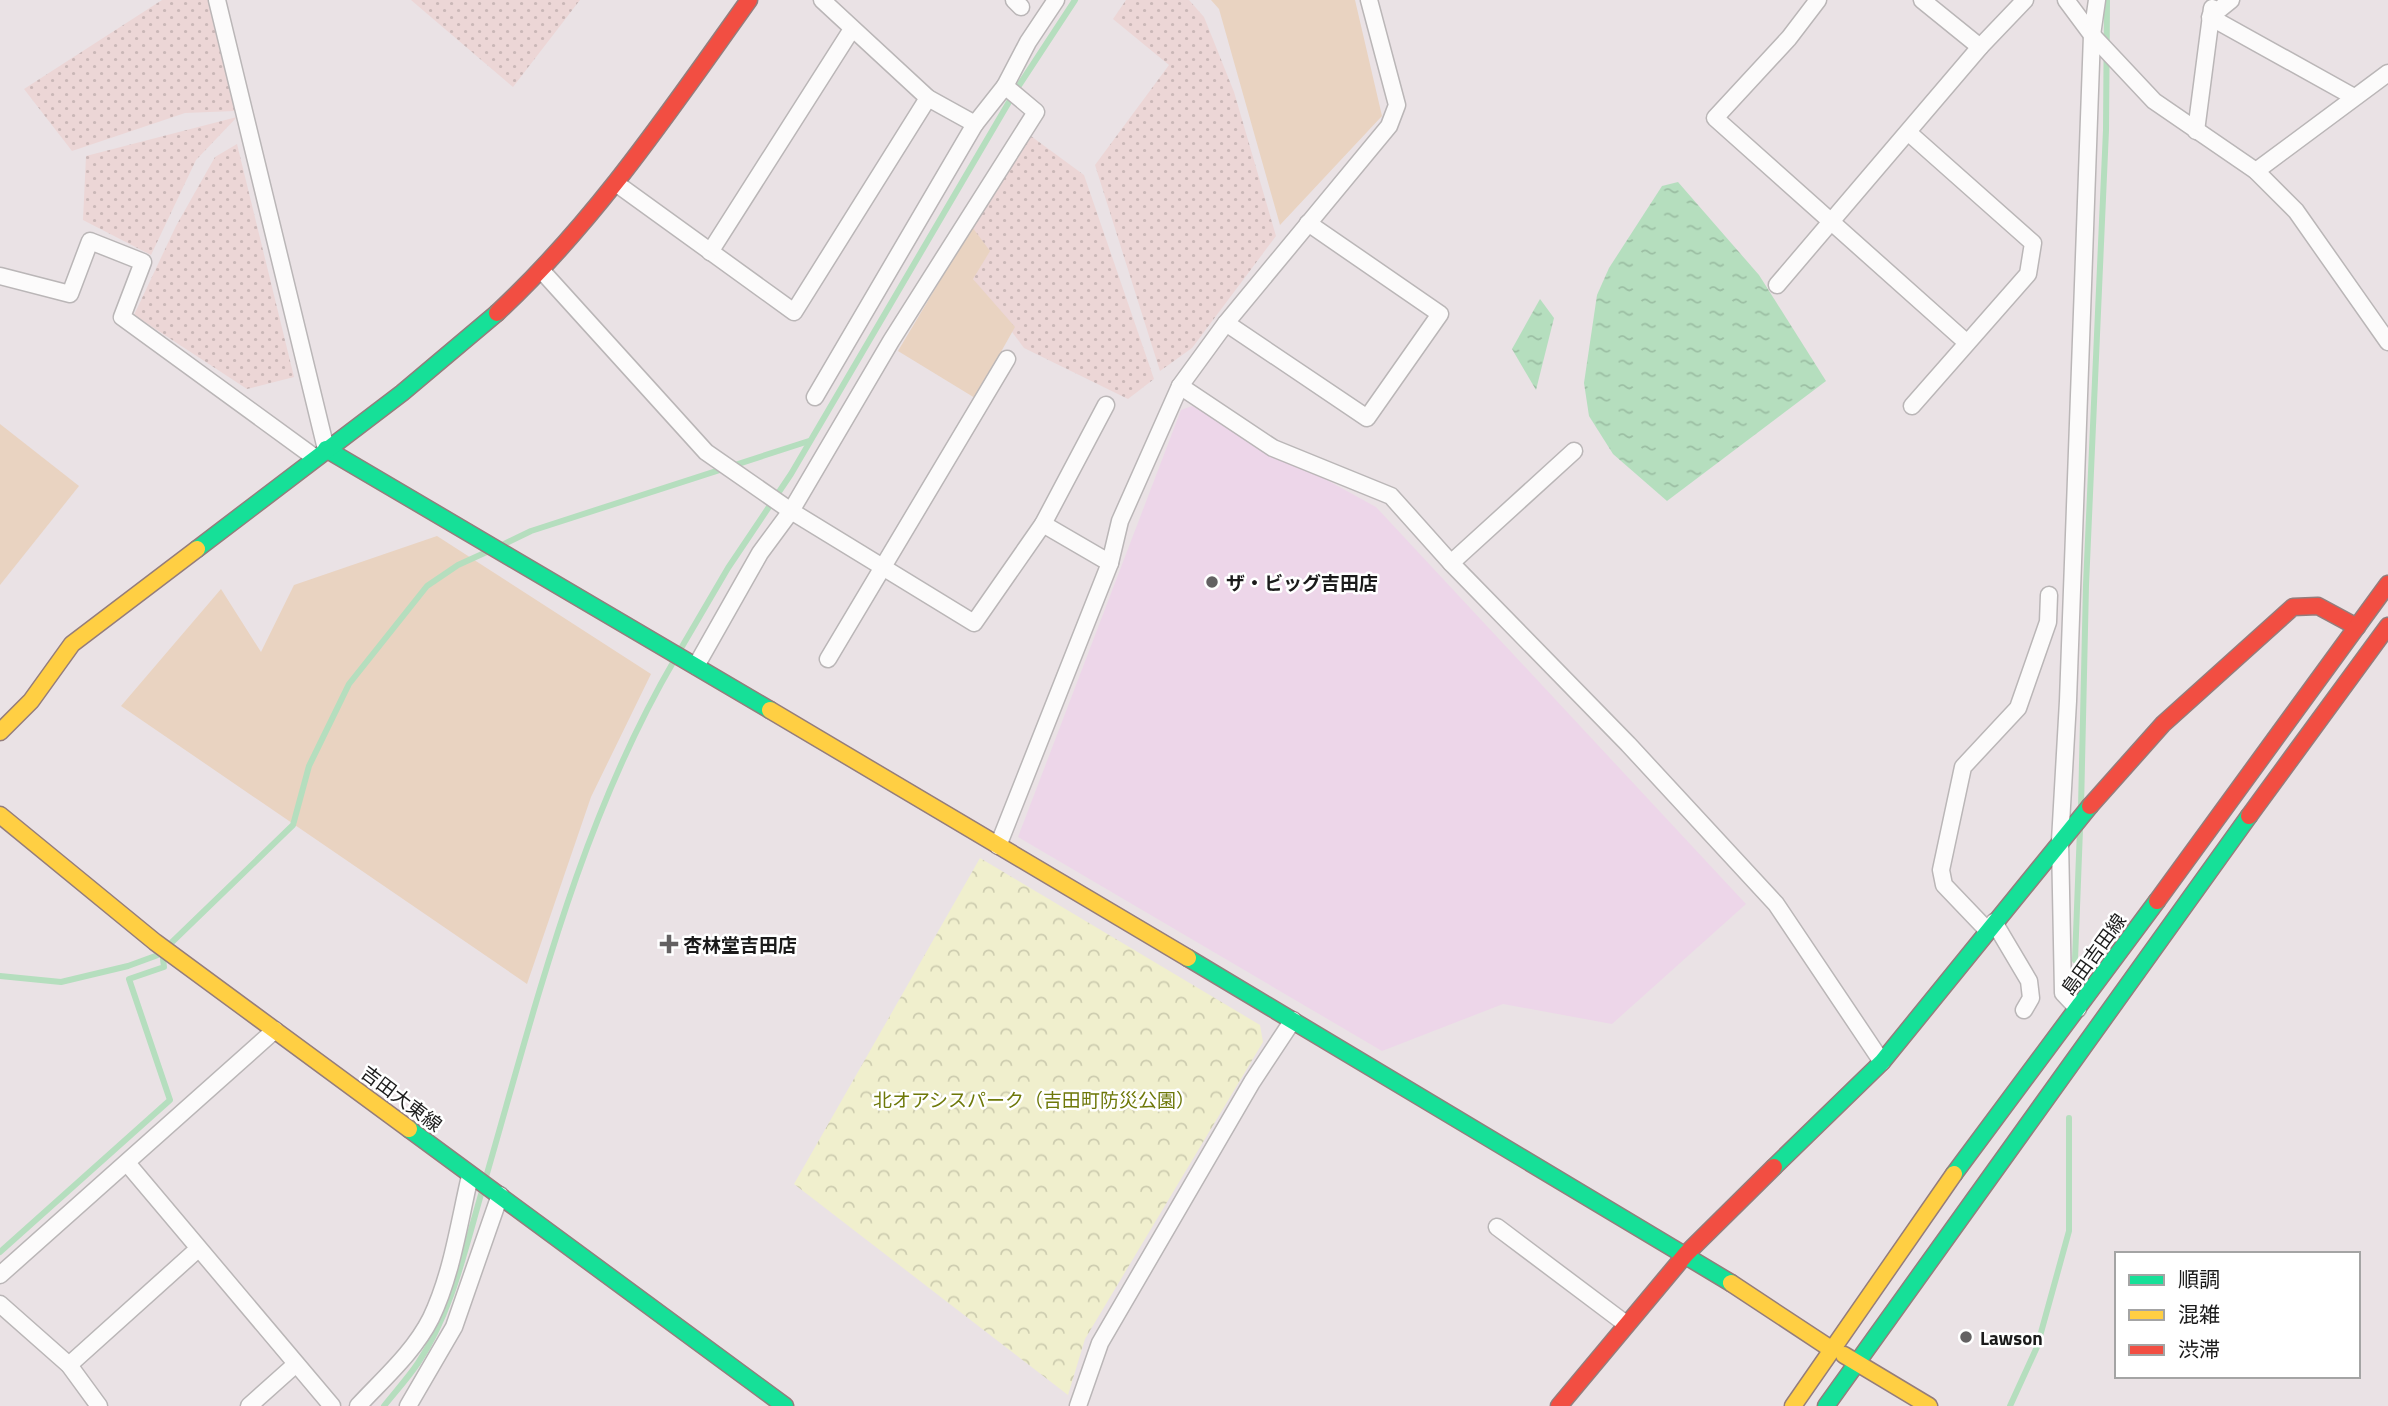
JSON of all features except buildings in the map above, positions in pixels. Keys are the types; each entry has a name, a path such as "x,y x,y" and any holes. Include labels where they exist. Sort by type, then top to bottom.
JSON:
{"street":[{"path":"217,0 320,453"},
{"path":"0,732 31,701 72,644 459,348 542,271 617,184 749,0"},
{"path":"822,0 928,98 975,124"},
{"path":"815,397 975,124 1005,87 1028,43 1056,0"},
{"path":"998,846 1110,563 1120,521 1180,386 1226,323 1389,126 1397,105 1369,0"},
{"path":"1818,0 1789,38 1715,118 1966,342"},
{"path":"1922,0 1980,47"},
{"path":"1777,285 1980,47 2025,0"},
{"path":"2066,0 2095,38 2154,101 2256,171 2296,211 2388,342"},
{"path":"2078,1009 2063,993 2065,835 2068,701 2097,0"},
{"path":"2196,131 2210,17 2215,0"},
{"path":"2210,17 2231,0"},
{"path":"2210,17 2354,97"},
{"path":"710,253 852,29"},
{"path":"2256,171 2388,73"},
{"path":"693,664 891,341 1036,112 1005,87"},
{"path":"617,184 794,312 928,98"},
{"path":"1909,133 2033,243 2028,274 1912,406"},
{"path":"1226,323 1367,418 1440,314 1308,223"},
{"path":"0,276 70,294 90,241 144,262 122,317 320,453 511,555 1686,1254 1831,1349 1929,1406"},
{"path":"542,271 715,458 789,509 974,623 1043,524 1106,405"},
{"path":"828,659 1007,359"},
{"path":"1180,386 1273,448 1391,496 1451,563 1628,744 1776,904 1882,1062"},
{"path":"1451,563 1574,451"},
{"path":"1043,524 1110,563"},
{"name":"島田吉田線","path":"1793,1406 1946,1184 2078,1009 2388,584"},
{"path":"2024,1010 2031,998 2029,981 1991,926 1944,885 1941,870 1963,767 2018,708 2048,622 2049,595"},
{"path":"1558,1405 1686,1254 1882,1062 2065,835 2163,724 2293,607 2318,606 2357,627"},
{"path":"1826,1406 2097,1024 2388,625"},
{"name":"吉田大東線","path":"0,815 155,942 785,1406"},
{"path":"1078,1406 1100,1343 1252,1082 1293,1020"},
{"path":"0,1275 275,1030"},
{"path":"127,1163 332,1406"},
{"path":"358,1406 400,1363 430,1318 453,1254 471,1176"},
{"path":"408,1406 454,1327 498,1194"},
{"path":"1497,1227 1626,1324"},
{"path":"69,1364 198,1249"},
{"path":"0,1304 69,1364 99,1406"},
{"path":"249,1406 296,1364"}],"shaded area":[{"path":"162,0 208,0 235,111 185,113 72,151 24,89"},
{"path":"411,0 580,0 513,87"},
{"path":"1126,0 1189,0 1204,17 1234,92 1276,236 1192,348 1160,371 1095,165 1169,65 1113,19"},
{"path":"1211,0 1355,0 1382,116 1280,225 1219,9"},
{"path":"237,117 196,160 151,255 83,220 86,156"},
{"path":"1024,131 1084,175 1154,379 1128,399 1024,348 973,279 972,227"},
{"path":"237,144 294,377 247,389 134,315 176,226 215,157"},
{"path":"972,227 990,251 973,279 1015,327 975,398 898,351"},
{"path":"1192,406 1376,507 1746,904 1612,1024 1503,1004 1382,1051 1018,837 1181,410"},
{"path":"0,424 79,486 0,585"},
{"path":"437,536 651,674 591,797 527,984 121,706 221,589 261,652 294,585"}],"green space":[{"name":"北オアシスパーク（吉田町防災公園）","path":"980,858 1260,1025 1263,1042 1085,1339 1068,1395 794,1184"}],"water":[{"path":"1678,182 1759,275 1826,381 1667,501 1613,454 1589,416 1584,383 1597,295 1609,268 1662,186"},
{"path":"1540,299 1554,318 1536,390 1512,349"}],"waterway":[{"path":"680,650 728,568 791,474 1016,90 1075,0"},
{"path":"2081,808 2086,585 2106,130 2107,0"},
{"path":"504,544 531,531 809,441"},
{"path":"169,945 293,825 309,766 349,684 427,586 458,565 491,550"},
{"path":"486,1177 543,978 587,847 642,720 675,659"},
{"path":"2075,960 2080,829"},
{"path":"0,976 61,982 128,966 158,955"},
{"path":"0,1252 170,1100 129,979 164,967 163,959"},
{"path":"2010,1406 2037,1347 2069,1231 2069,1118"},
{"path":"384,1406 418,1363 440,1323 456,1280 482,1191"}],"traffic: fast":[{"path":"197,549 402,393 497,313"},
{"path":"326,449 770,710"},
{"path":"1774,1167 1882,1062 2090,806"},
{"path":"1826,1406 2249,816"},
{"path":"1954,1174 2157,901"},
{"path":"1188,958 1731,1283"},
{"path":"409,1129 785,1406"}],"traffic: slow":[{"path":"0,732 31,701 72,644 197,549"},
{"path":"770,710 1188,958"},
{"path":"0,815 155,942 409,1129"},
{"path":"1793,1406 1954,1174"},
{"path":"1731,1283 1831,1349"},
{"path":"1844,1355 1929,1406"}],"traffic: jam":[{"path":"497,313 533,278 600,202 661,123 749,0"},
{"path":"2157,901 2388,584"},
{"path":"2090,806 2163,724 2293,607 2318,606 2357,627"},
{"path":"2249,816 2388,626"},
{"path":"1559,1406 1686,1254 1774,1167"}],"place":[{"name":"ザ・ビッグ吉田店","path":"1212,582"},
{"name":"杏林堂吉田店","path":"669,944"},
{"name":"Lawson","path":"1966,1337"}]}
